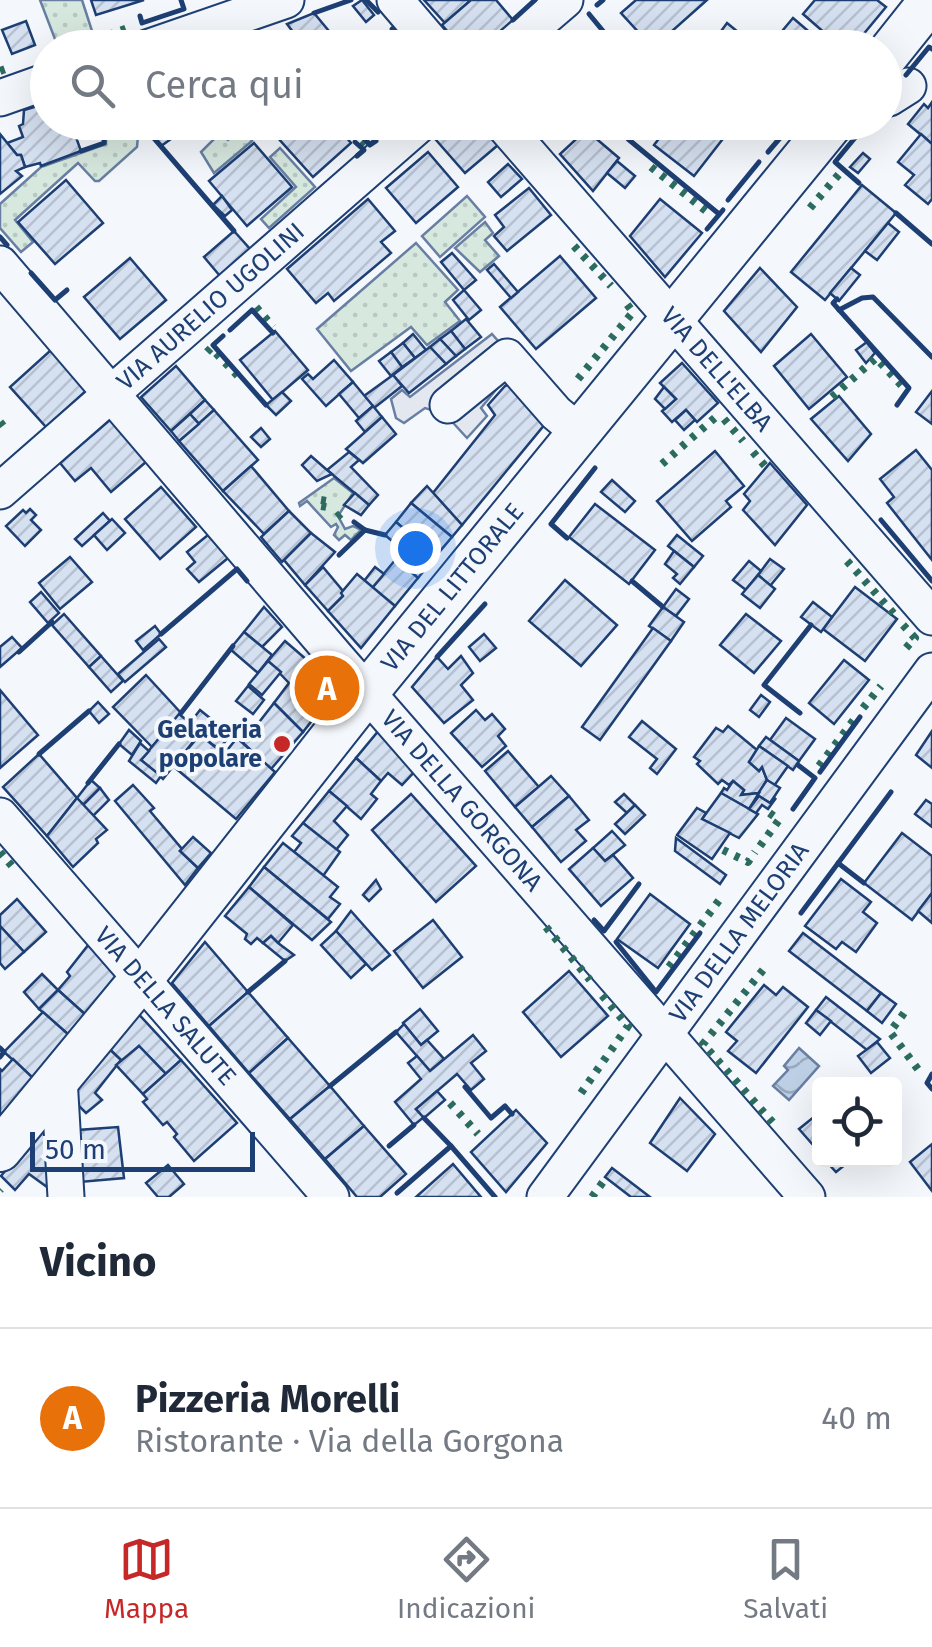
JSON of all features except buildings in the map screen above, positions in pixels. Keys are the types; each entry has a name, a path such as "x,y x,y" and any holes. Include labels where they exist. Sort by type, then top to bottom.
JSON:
{"main road":[{"path":"902,64 931,0"},
{"name":"VIA DEL LITTORALE","path":"0,1150 142,978 368,691 818,140"}],"street":[{"path":"199,30 286,0"},
{"path":"530,30 565,0"},
{"path":"393,9 416,30"},
{"path":"0,98 30,87"},
{"name":"VIA AURELIO UGOLINI","path":"0,491 401,140"},
{"name":"VIA DELL'ELBA","path":"516,140 932,617"},
{"name":"VIA DELLA GORGONA","path":"0,264 808,1197"},
{"path":"448,405 507,357 580,433"},
{"name":"VIA DELLA MELORIA","path":"546,1197 932,671"},
{"name":"VIA DELLA SALUTE","path":"0,816 332,1197"},
{"path":"59,1078 66,1197"}],"shaded area":[{"path":"40,0 82,0 92,30 51,30"},
{"path":"106,140 138,140 137,147 99,181 78,163 15,220 33,242 21,252 0,228 0,204 41,167 106,144"},
{"path":"213,140 252,141 214,173 201,152"},
{"path":"280,148 315,187 269,228 261,219 296,187 270,157"},
{"path":"467,196 485,217 440,257 422,236"},
{"path":"485,222 493,233 485,240 499,256 480,272 455,248"},
{"path":"416,243 458,290 445,302 460,321 427,345 411,327 351,371 317,329"},
{"path":"492,334 525,372 504,380 481,408 487,416 467,438 445,414 425,408 404,423 396,418 391,399 402,390 410,397"},
{"path":"334,478 353,493 338,516 345,529 353,526 361,530 351,540 345,535 339,540 334,535 336,524 331,527 307,501 300,506 299,503"}],"water":[{"path":"799,1048 819,1066 789,1100 773,1086 788,1070 784,1066"}],"hedge":[{"path":"122,30 128,28"},
{"path":"0,71 11,67"},
{"path":"360,140 365,145"},
{"path":"651,167 711,215"},
{"path":"810,208 840,173"},
{"path":"574,246 611,286"},
{"path":"578,379 633,312 626,303"},
{"path":"256,307 273,327"},
{"path":"207,352 211,348 238,376"},
{"path":"832,397 876,358 903,387"},
{"path":"662,464 718,415"},
{"path":"724,419 743,441"},
{"path":"0,422 7,431"},
{"path":"753,452 766,467"},
{"path":"321,500 327,501 327,507 321,506 321,500"},
{"path":"337,517 346,509"},
{"path":"847,561 895,615"},
{"path":"903,625 915,638 906,648"},
{"path":"863,708 881,686"},
{"path":"819,766 856,717"},
{"path":"760,846 779,820 764,809"},
{"path":"723,850 748,862 755,852"},
{"path":"0,852 12,866"},
{"path":"669,967 720,899"},
{"path":"546,927 590,980"},
{"path":"763,970 703,1044 775,1125"},
{"path":"581,1093 628,1026 601,994"},
{"path":"904,1013 890,1032 920,1072"},
{"path":"450,1103 478,1134"},
{"path":"592,1197 603,1182"}],"wall":[{"path":"140,16 142,23 184,9 181,0"},
{"path":"314,13 351,0"},
{"path":"366,0 378,12"},
{"path":"513,20 535,0"},
{"path":"597,5 603,0"},
{"path":"589,14 602,30"},
{"path":"906,75 929,47 932,49"},
{"path":"81,151 104,140"},
{"path":"156,140 234,231"},
{"path":"366,140 370,145 376,141"},
{"path":"629,140 719,214"},
{"path":"768,152 778,140"},
{"path":"853,140 835,162 859,183"},
{"path":"355,142 364,150 357,156"},
{"path":"728,200 759,162"},
{"path":"707,229 723,210"},
{"path":"896,213 932,244"},
{"path":"0,237 7,245"},
{"path":"31,273 55,300 67,290"},
{"path":"839,310 873,297 932,357"},
{"path":"837,299 833,303 909,388 897,405"},
{"path":"230,330 252,310 273,333"},
{"path":"223,336 213,345 266,405"},
{"path":"567,538 551,524 595,468"},
{"path":"881,520 932,581"},
{"path":"354,522 365,530 385,535"},
{"path":"339,555 365,530"},
{"path":"161,634 237,569 247,581"},
{"path":"632,581 663,607"},
{"path":"437,657 485,604"},
{"path":"19,652 52,622"},
{"path":"800,713 764,685 811,625"},
{"path":"181,713 233,646"},
{"path":"39,754 89,711"},
{"path":"820,772 860,717"},
{"path":"88,783 119,744"},
{"path":"793,809 815,778 798,765"},
{"path":"801,913 891,792"},
{"path":"838,863 864,883"},
{"path":"594,920 604,931 639,884"},
{"path":"616,942 656,992 700,933"},
{"path":"248,992 285,961"},
{"path":"330,1086 396,1032"},
{"path":"0,1048 4,1052 0,1057"},
{"path":"932,1074 927,1083 932,1089"},
{"path":"465,1087 491,1118 505,1106 512,1114"},
{"path":"397,1193 451,1146 424,1118"},
{"path":"389,1146 414,1125"},
{"path":"451,1146 495,1197"}],"place":[{"name":"Pizzeria Morelli","path":"327,688"},
{"name":"Gelateria popolare","path":"282,744"}]}
